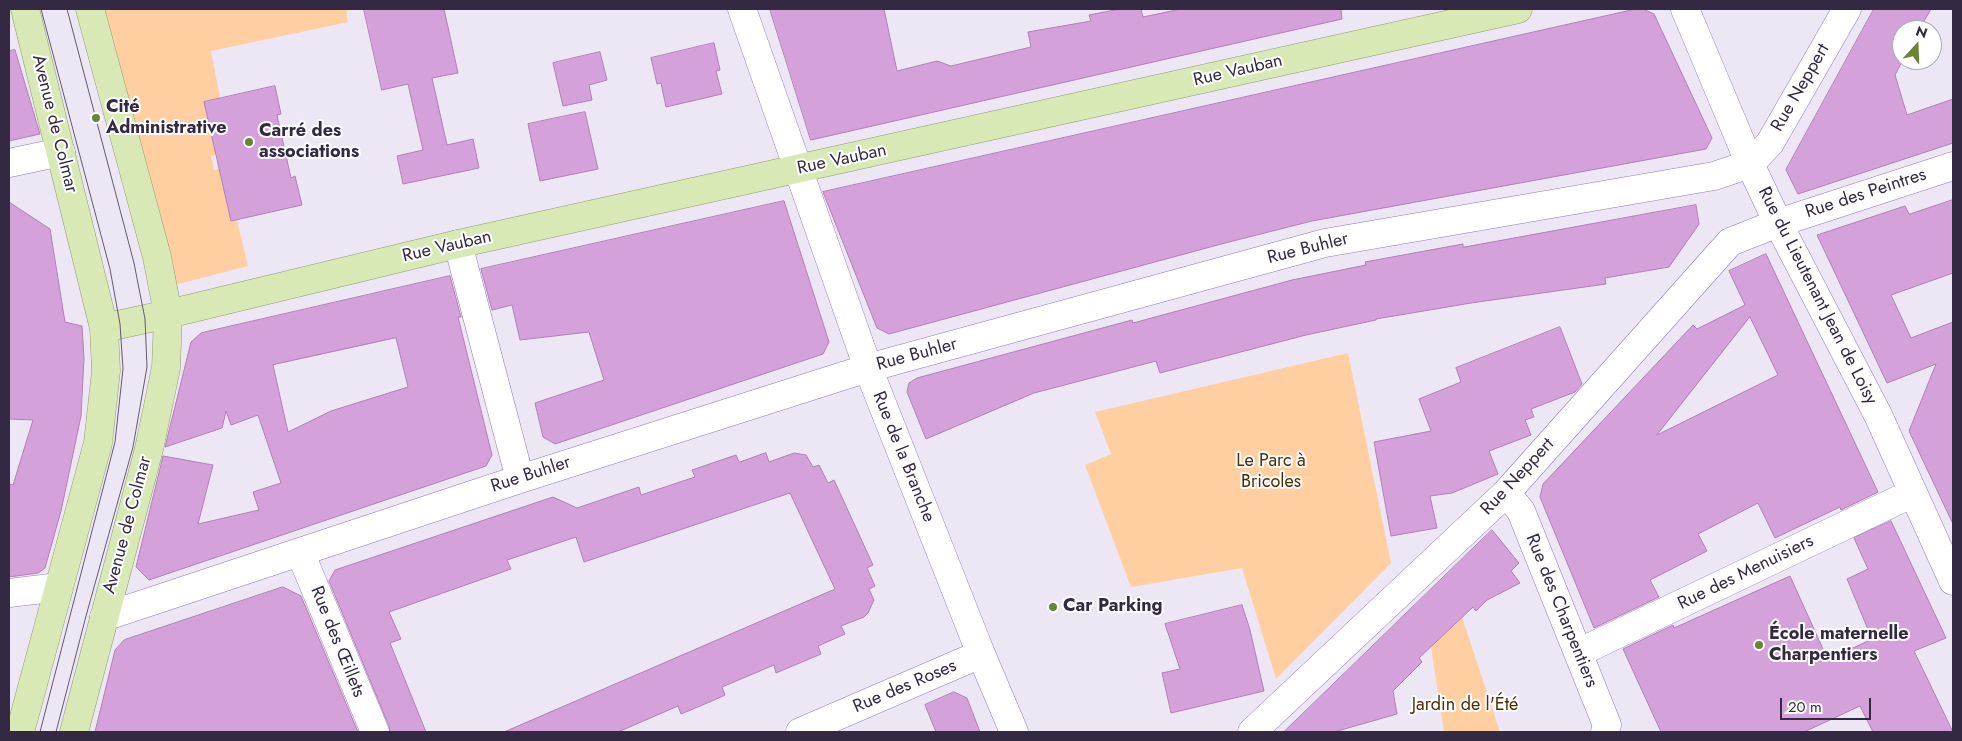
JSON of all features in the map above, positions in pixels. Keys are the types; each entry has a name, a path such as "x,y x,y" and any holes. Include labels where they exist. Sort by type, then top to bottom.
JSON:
{"main road":[{"name":"Avenue de Colmar","path":"20,732 98,443 106,371 104,328 25,9"},
{"name":"Avenue de Colmar","path":"74,732 149,449 166,368 168,314 157,257 90,9"},
{"name":"Rue Vauban","path":"168,314 458,244 1518,9"},
{"path":"104,328 168,314"}],"street":[{"name":"Rue de la Branche","path":"742,9 868,368 981,654 1014,732"},
{"name":"Rue du Lieutenant Jean de Loisy","path":"1685,9 1750,164 1778,223 1878,415 1953,581"},
{"name":"Rue Neppert","path":"1750,164 1770,143 1847,9"},
{"path":"9,163 60,152"},
{"name":"Rue Buhler","path":"104,617 520,479 868,368 1325,243 1714,176 1750,164"},
{"name":"Rue des Peintres","path":"1778,223 1953,166"},
{"name":"Rue Neppert","path":"1252,732 1506,493 1730,242 1778,223"},
{"path":"458,244 520,479"},
{"name":"Rue des Charpentiers","path":"1506,493 1521,511 1607,725 1606,732"},
{"name":"Rue des Menuisiers","path":"1578,654 1913,493"},
{"name":"Rue des Œillets","path":"300,552 375,732"},
{"path":"9,593 59,587"},
{"name":"Rue des Roses","path":"800,732 981,654"}],"green space":[{"path":"90,9 346,9 348,22 211,51 220,98 204,102 217,154 211,156 214,170 220,168 231,221 237,220 248,266 163,288"},
{"name":"Le Parc à Bricoles","path":"1348,353 1391,563 1276,679 1242,568 1131,587 1085,465 1111,454 1095,412"},
{"name":"Jardin de l'Été","path":"1462,617 1500,732 1444,732 1431,647"}],"building":[{"path":"364,9 444,9 458,73 432,78 447,145 473,139 479,168 403,184 397,156 423,150 408,84 382,90"},
{"path":"770,9 884,9 897,71 937,61 951,66 1031,47 1028,32 1091,21 1089,15 1120,9 1141,9 1143,17 1181,9 1341,9 1342,19 811,140"},
{"path":"1636,9 1643,9 1654,14 1712,138 1706,149 1312,221 889,334 877,328 823,192"},
{"path":"1874,9 1931,9 1925,20 1892,20 1892,70 1898,70 1895,75 1907,115 1953,99 1953,143 1798,194 1786,170"},
{"path":"714,43 720,70 716,71 722,94 666,107 661,83 657,84 651,58"},
{"path":"15,50 40,134 9,141 9,51"},
{"path":"600,52 607,80 589,85 592,100 563,106 553,63"},
{"name":"Carré des associations","path":"275,86 281,114 277,115 291,178 295,176 302,205 231,221 204,102"},
{"path":"585,112 598,169 540,181 528,124"},
{"path":"1953,200 1953,273 1891,295 1911,338 1953,322 1953,524 1909,431 1936,364 1887,383 1817,235 1905,206 1909,214"},
{"path":"784,201 829,342 823,354 555,444 543,437 535,403 604,380 589,332 520,340 512,305 492,310 481,269"},
{"path":"9,202 50,229 65,322 82,326 84,358 81,416 61,511 45,568 38,573 9,577 9,484 13,485 33,420 9,419"},
{"path":"1696,205 1699,224 1669,267 1605,278 1606,284 1471,303 1376,319 1160,373 1156,361 1034,393 926,439 907,392 909,383 917,378 1132,320 1133,323 1292,280 1366,265 1365,262 1463,244 1463,247"},
{"path":"1766,254 1878,492 1841,510 1840,507 1775,538 1758,503 1698,534 1707,551 1650,580 1659,597 1594,628 1540,497 1543,484 1693,325 1697,329 1745,305 1729,271","holes":["1750,317 1778,375 1657,435"]},
{"path":"450,276 461,317 458,317 492,455 486,466 149,580 136,567 163,456 213,465 198,524 259,510 253,492 281,483 258,415 231,425 226,411 222,428 165,447 191,342 201,333","holes":["396,338 408,387 331,411 288,432 273,365"]},
{"path":"1560,327 1582,384 1575,392 1531,409 1534,417 1525,420 1531,435 1489,451 1498,474 1452,493 1430,496 1437,528 1391,536 1374,442 1431,431 1419,399 1461,382 1456,368"},
{"path":"766,453 769,462 794,453 806,455 813,467 819,465 828,483 834,480 873,565 867,568 875,586 869,589 874,600 868,613 864,617 841,626 845,634 818,646 821,654 776,673 774,665 722,687 725,695 712,701 681,714 678,706 618,732 504,732 835,589 790,493 584,562 576,537 507,560 511,569 389,612 401,639 390,643 426,732 390,732 329,581 335,570 553,497 577,508 639,487 641,495 695,477 692,470 736,455 739,462"},
{"name":"École maternelle Charpentiers","path":"1891,521 1946,638 1914,651 1953,732 1873,732 1860,706 1804,732 1661,732 1623,649 1673,625 1674,628 1790,576 1828,660 1872,639 1847,579 1868,569 1854,538"},
{"path":"1492,530 1519,563 1511,571 1520,583 1487,600 1476,611 1473,607 1419,658 1422,662 1393,691 1397,714 1334,732 1284,732"},
{"path":"283,587 301,596 358,732 95,732 115,650 124,640"},
{"path":"1242,605 1250,630 1264,691 1171,713 1162,673 1180,669 1165,624"},
{"path":"954,692 967,698 980,732 936,732 925,705"}],"tram line":[{"path":"40,732 115,442 123,369 120,324 110,269 41,9"},
{"path":"56,732 133,447 147,367 145,319 134,263 67,9"}],"place":[{"name":"Cité Administrative","path":"96,118"},
{"name":"Carré des associations","path":"249,142"},
{"name":"Car Parking","path":"1053,607"},
{"name":"École maternelle Charpentiers","path":"1759,645"}]}
